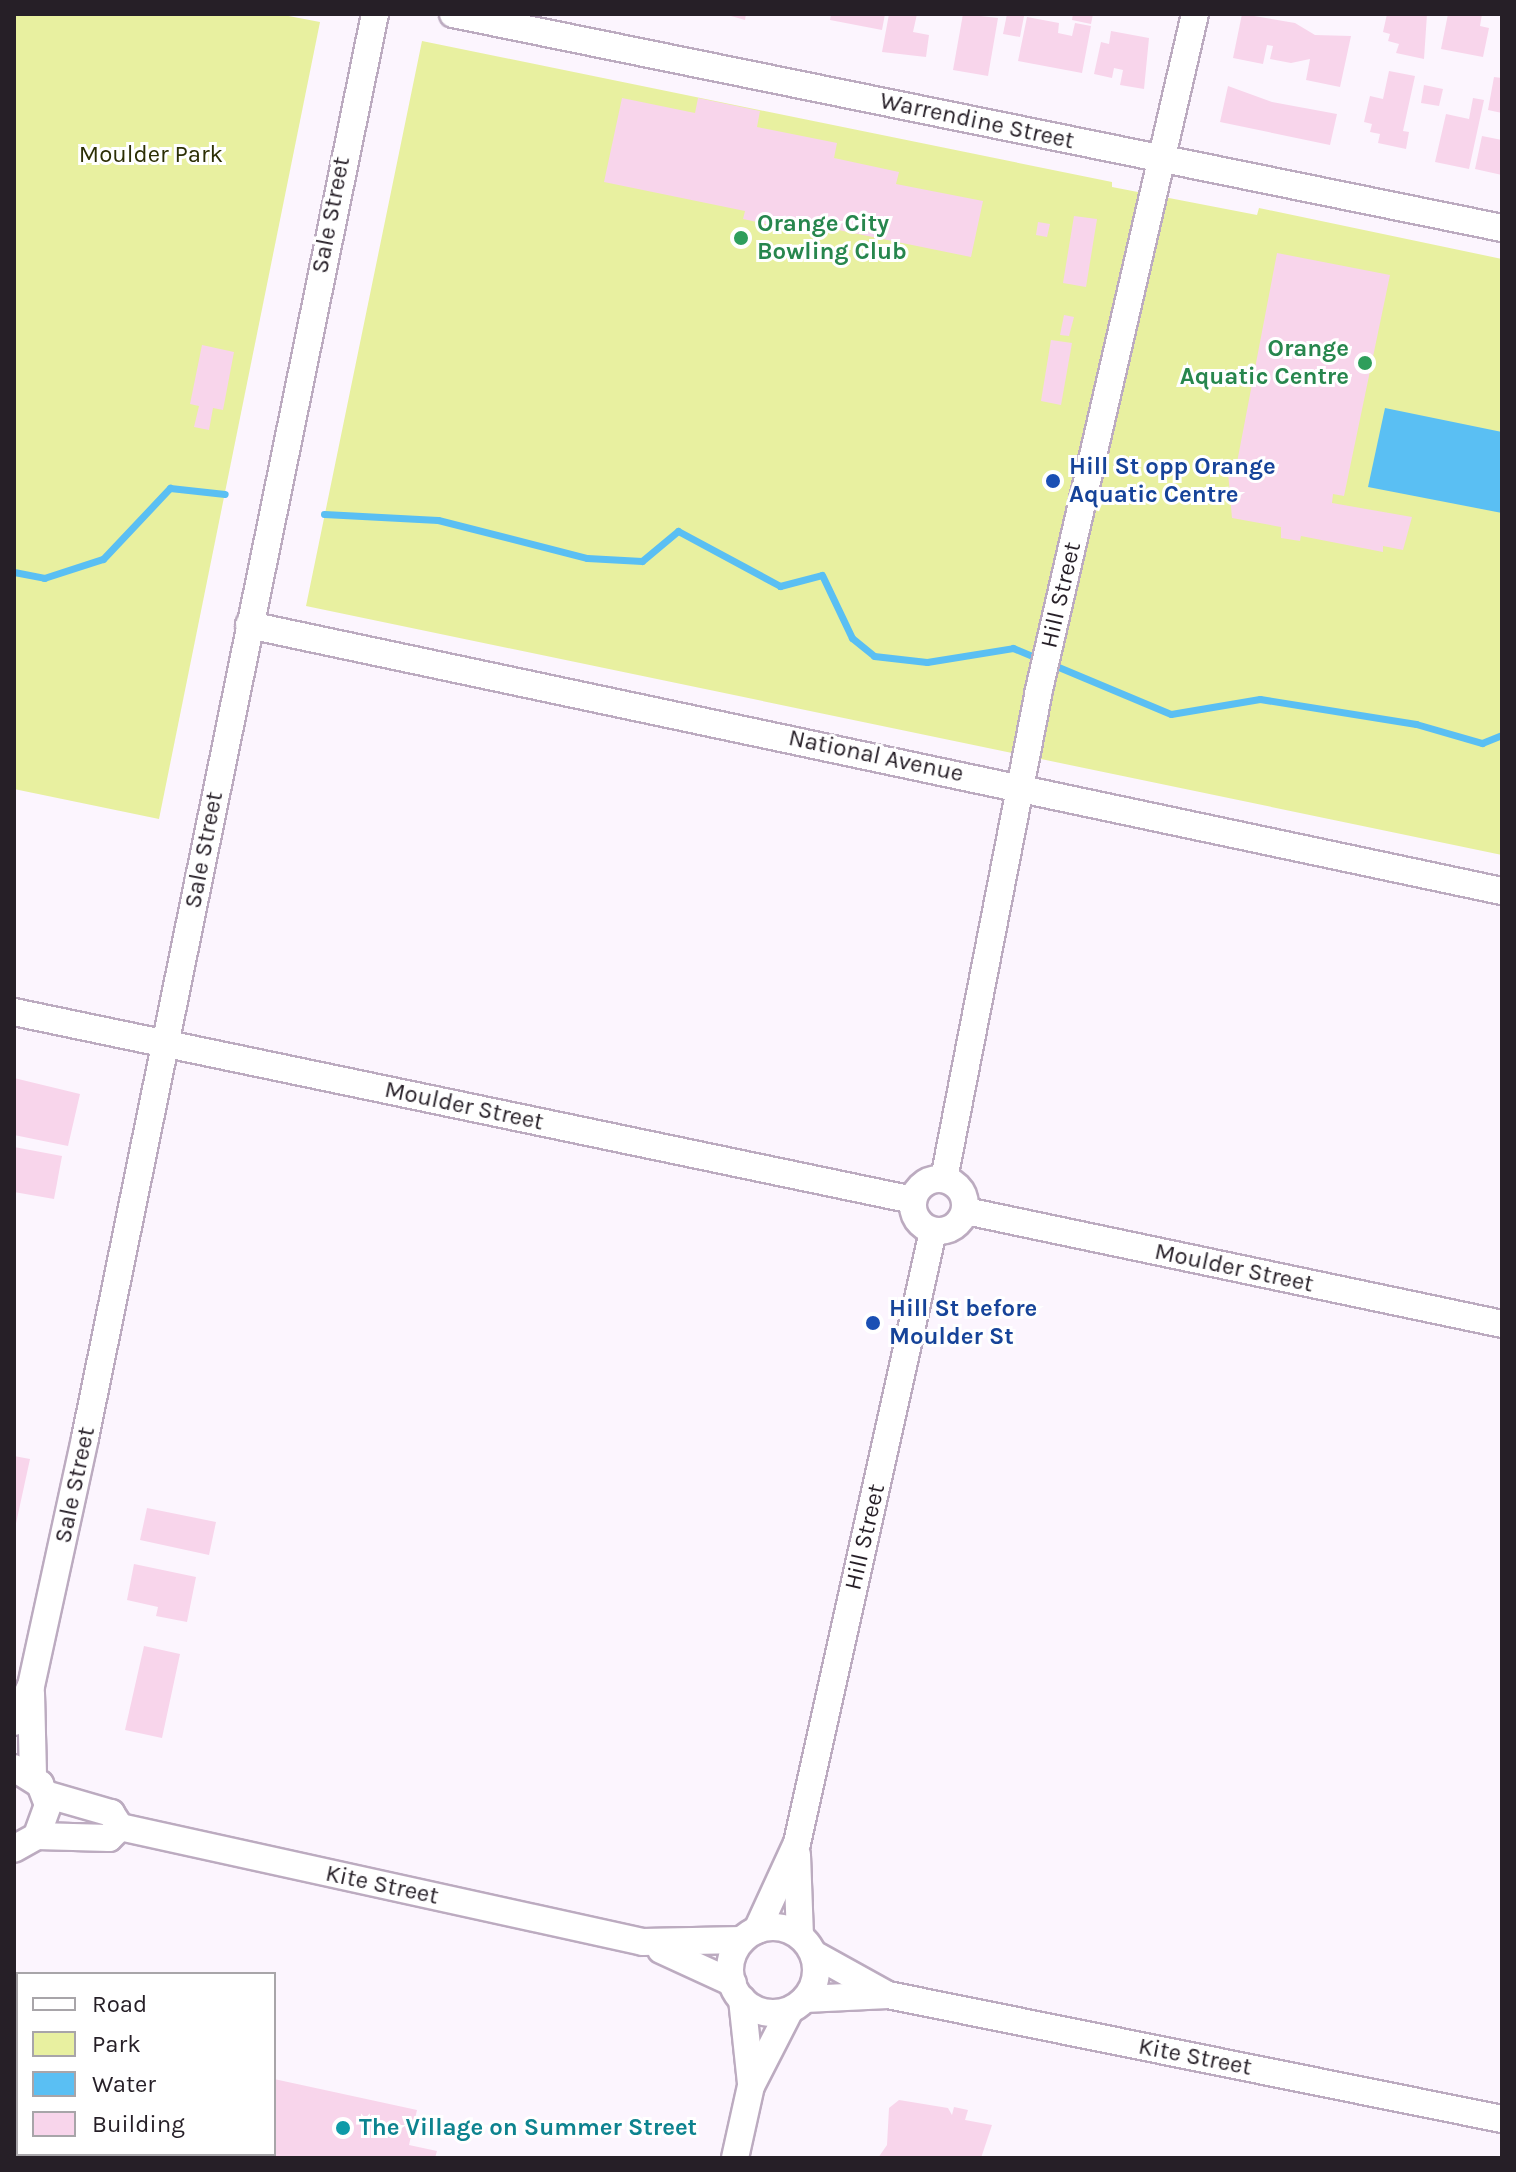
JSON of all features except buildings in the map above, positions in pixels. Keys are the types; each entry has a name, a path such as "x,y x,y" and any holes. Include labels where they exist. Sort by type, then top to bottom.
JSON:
{"street":[{"name":"Sale Street","path":"22,1849 47,1816 31,1780 31,1686 375,14"},
{"name":"Warrendine Street","path":"453,14 1502,228"},
{"name":"Hill Street","path":"944,1179 1042,676 1195,14"},
{"name":"National Avenue","path":"249,625 1020,786 1502,891"},
{"name":"Moulder Street","path":"14,1012 913,1200"},
{"path":"944,1179 959,1187 966,1211 957,1226 933,1231 915,1216 913,1200 928,1181 944,1179"},
{"name":"Moulder Street","path":"966,1211 1502,1324"},
{"name":"Hill Street","path":"750,1935 797,1843 933,1231"},
{"name":"Sale Street","path":"14,1722 31,1686"},
{"name":"Kite Street","path":"31,1780 111,1813 120,1827 643,1942 738,1991"},
{"name":"Kite Street","path":"22,1849 109,1838 120,1827"},
{"name":"Hill Street","path":"797,1843 807,1945"},
{"path":"735,2158 751,2086 797,2004 816,1978 807,1945 772,1927 750,1935 731,1960 751,2086"},
{"name":"Kite Street","path":"643,1942 750,1935"},
{"name":"Kite Street","path":"807,1945 888,1995"},
{"path":"738,1991 765,2012 797,2004"},
{"name":"Kite Street","path":"797,2004 888,1995 1502,2119"}],"green space":[{"name":"Moulder Park","path":"14,14 278,14 320,22 159,819 14,789"},
{"path":"422,41 1112,182 1112,187 1257,215 1259,208 1502,259 1502,855 306,606"}],"water":[{"path":"1385,408 1502,432 1502,513 1368,487"}],"waterway":[{"path":"14,572 44,578 103,559 170,488 225,494"},
{"path":"324,514 438,520 587,558 642,561 678,531 780,586 822,575 852,638 874,656 927,662 1013,648 1171,714 1260,699 1416,724 1482,743 1502,735"}],"place":[{"name":"Orange City Bowling Club","path":"741,238"},
{"name":"Orange Aquatic Centre","path":"1365,363"},
{"name":"Hill St opp Orange Aquatic Centre","path":"1053,481"},
{"name":"Hill St before Moulder St","path":"873,1323"},
{"name":"The Village on Summer Street","path":"343,2128"}]}
